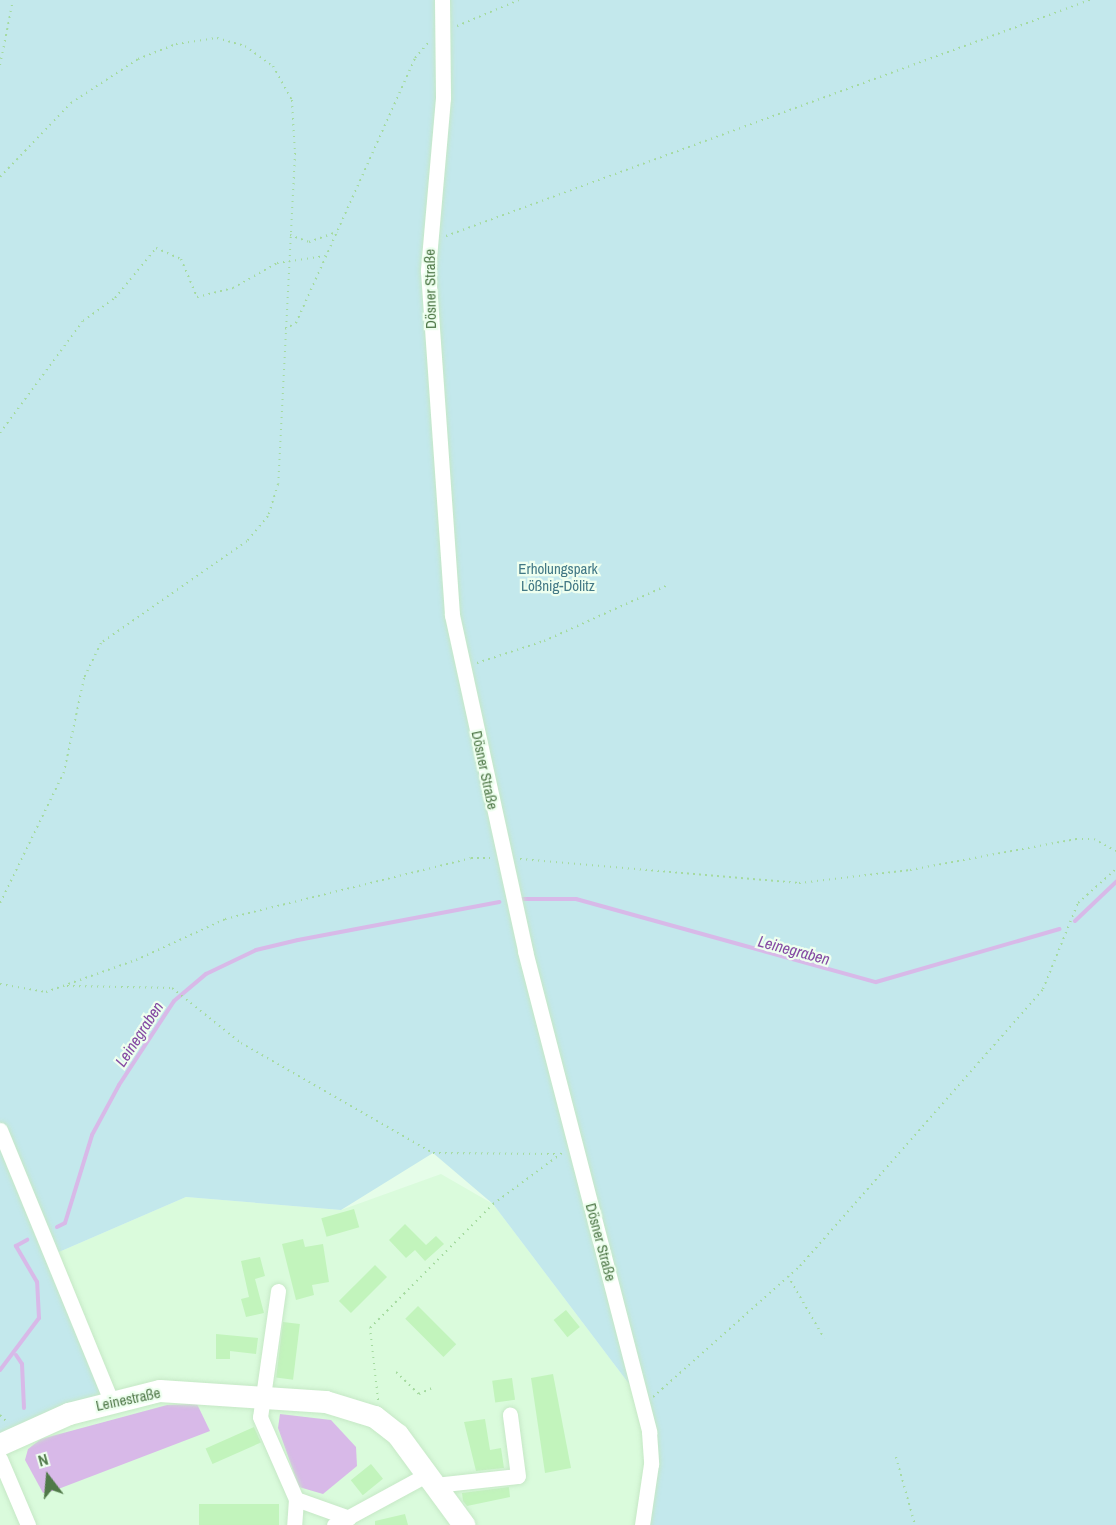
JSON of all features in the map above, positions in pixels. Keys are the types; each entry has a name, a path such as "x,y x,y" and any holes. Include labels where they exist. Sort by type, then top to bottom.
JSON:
{"main road":[{"name":"Leinestraße","path":"0,1445 111,1401 181,1389 263,1394 326,1402 375,1418 398,1435 464,1525"}],"street":[{"name":"Dösner Straße","path":"442,0 442,98 429,242 439,459 452,615 503,858 642,1401 651,1464 642,1525"},
{"path":"0,1130 111,1401"},
{"path":"278,1292 260,1417 296,1499 294,1525"},
{"path":"334,1525 432,1480 518,1476 510,1415"},
{"path":"0,1459 28,1525"},
{"path":"296,1499 349,1518"}],"path":[{"path":"0,65 13,0"},
{"path":"285,329 296,323 415,58 442,32 519,0"},
{"path":"429,242 1090,0"},
{"path":"0,177 70,103 107,77 176,44 217,38 245,46 273,66 292,100 290,235 278,484 268,516 247,541 101,643 84,678 64,772 0,903"},
{"path":"290,235 309,242 338,231"},
{"path":"0,433 83,321 108,303 156,248 181,259 196,297 233,288 289,260 326,256"},
{"path":"463,667 544,641 668,585"},
{"path":"0,984 46,992 225,919 471,858 503,858 799,883 910,870 1076,839 1094,839 1116,850"},
{"path":"642,1401 654,1397 788,1276 1042,989 1078,903 1116,869"},
{"path":"64,986 177,992 241,1043 433,1153 556,1154 576,1148"},
{"path":"375,1418 370,1328 493,1204 556,1154"},
{"path":"788,1276 824,1338"},
{"path":"396,1372 419,1394 434,1387"},
{"path":"896,1456 915,1525"}],"shaded area":[{"path":"441,1174 493,1204 642,1401 649,1432 642,1525 0,1525 0,1445 52,1255 186,1197 341,1210"},
{"path":"197,1404 210,1431 53,1491 43,1493 25,1460 28,1449 41,1439 167,1405"},
{"path":"280,1414 331,1420 356,1447 357,1466 323,1494 299,1487 278,1428"}],"green space":[{"name":"Erholungspark Lößnig-Dölitz","path":"0,0 1116,0 1116,1525 648,1525 642,1401 493,1204 433,1153 341,1210 186,1197 52,1255 111,1401 0,1445"}],"building":[{"path":"354,1209 359,1227 327,1237 321,1218"},
{"path":"405,1224 426,1245 436,1236 444,1244 425,1261 415,1250 406,1258 389,1240"},
{"path":"303,1239 305,1247 323,1244 329,1282 312,1285 314,1295 296,1300 282,1244"},
{"path":"260,1257 265,1276 255,1279 264,1313 246,1317 241,1299 249,1297 241,1261"},
{"path":"375,1265 387,1277 351,1313 339,1301"},
{"path":"418,1306 456,1344 443,1357 405,1319"},
{"path":"566,1310 580,1327 567,1337 554,1320"},
{"path":"283,1322 300,1324 293,1380 276,1378"},
{"path":"216,1334 258,1338 256,1354 230,1351 230,1359 216,1359"},
{"path":"553,1374 571,1468 545,1473 531,1378"},
{"path":"512,1378 515,1400 495,1403 492,1381"},
{"path":"485,1419 490,1450 501,1448 504,1468 476,1471 464,1422"},
{"path":"254,1427 261,1443 212,1464 206,1449"},
{"path":"371,1464 383,1479 363,1495 351,1480"},
{"path":"509,1487 510,1497 467,1506 463,1501 462,1493"},
{"path":"199,1504 279,1504 279,1525 199,1525"},
{"path":"405,1514 408,1525 375,1525 375,1521"}],"waterway":[{"name":"Leinegraben","path":"1075,921 1116,882"},
{"name":"Leinegraben","path":"521,899 576,899 876,982 1060,929"},
{"name":"Leinegraben","path":"57,1227 65,1223 92,1135 119,1085 174,1001 206,974 256,950 499,902"},
{"name":"Leinegraben","path":"0,1370 39,1318 37,1282 16,1246 27,1240"},
{"path":"16,1355 22,1364 24,1408"}]}
